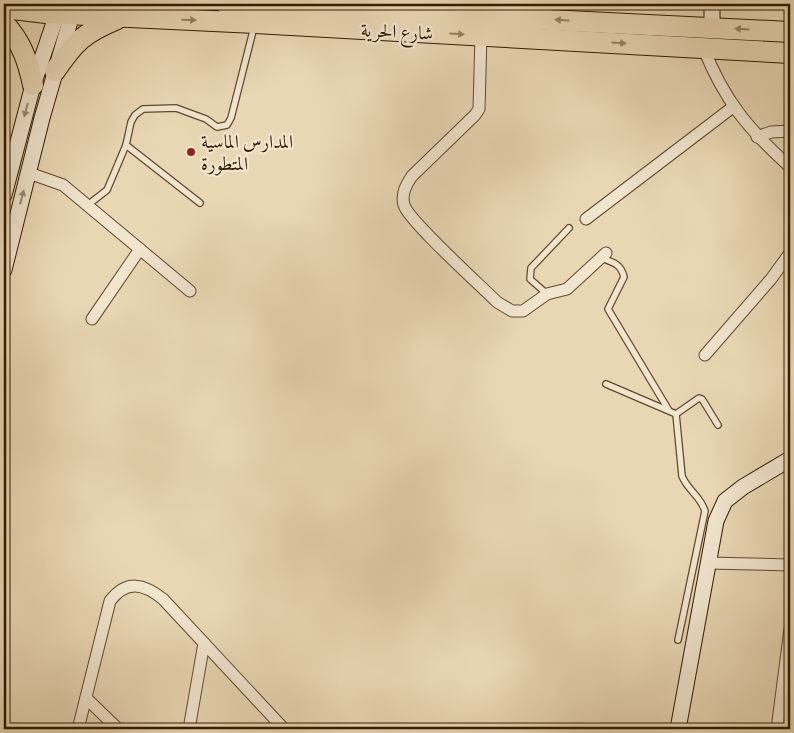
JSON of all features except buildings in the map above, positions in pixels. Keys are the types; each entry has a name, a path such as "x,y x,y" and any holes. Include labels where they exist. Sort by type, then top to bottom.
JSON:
{"highway":[{"name":"شارع الحرية","path":"226,4 790,32"},
{"name":"شارع الحرية","path":"4,8 66,9 123,17 256,22 790,53"},
{"path":"55,71 80,39 92,29 123,17"},
{"path":"4,23 19,42 26,56 33,85"}],"main road":[{"path":"712,4 712,28"},
{"path":"4,270 55,71 66,9"},
{"path":"4,196 33,85 66,9"},
{"path":"678,729 716,521 725,501 743,487 789,461"}],"street":[{"path":"481,35 478,112 412,176 405,187 404,206 430,236 504,307 512,311 523,311 547,294 567,289 603,255"},
{"path":"703,47 714,76 733,107 757,137 790,167"},
{"path":"586,219 733,107"},
{"path":"757,137 771,132 790,131"},
{"path":"28,173 63,185 190,291"},
{"path":"92,319 140,249"},
{"path":"705,355 770,280 790,253"},
{"path":"708,563 790,565"},
{"path":"78,729 105,614 110,601 123,588 136,586 153,592 163,599 284,729"},
{"path":"777,729 790,629"},
{"path":"189,729 204,643"},
{"path":"86,698 118,729"}],"lane":[{"path":"88,204 107,190 126,145 130,122 143,109 176,108 206,119 216,127 227,125 231,118 256,22"},
{"path":"126,145 200,203"},
{"path":"547,294 530,279 531,268 568,228"},
{"path":"603,255 622,269 624,277 608,309 668,409"},
{"path":"606,384 676,414"},
{"path":"676,414 699,398 718,425"},
{"path":"676,414 682,476 685,485 702,499 705,511 678,640"}],"place":[{"name":"المدارس الماسية المتطورة","path":"191,152"}]}
